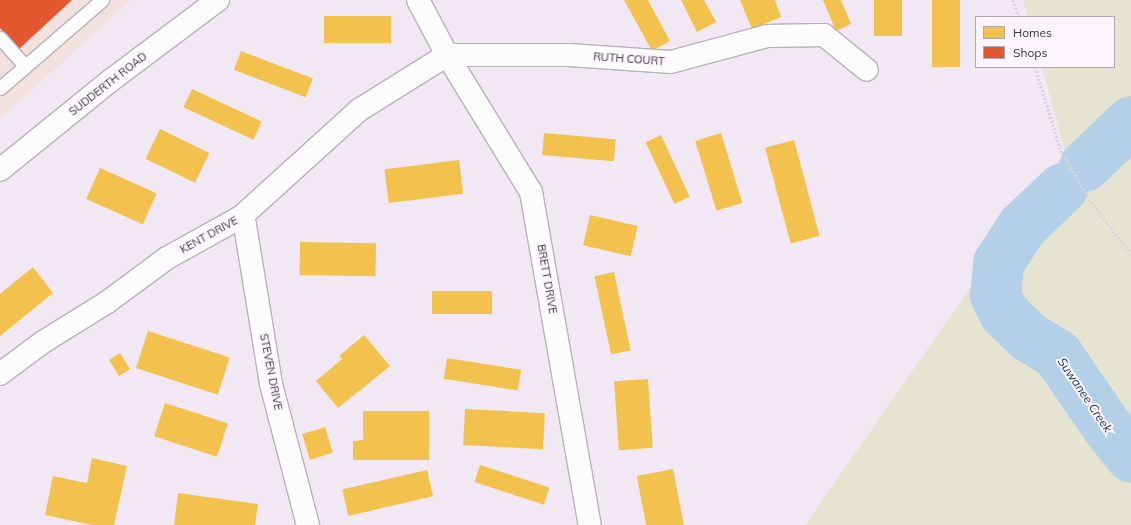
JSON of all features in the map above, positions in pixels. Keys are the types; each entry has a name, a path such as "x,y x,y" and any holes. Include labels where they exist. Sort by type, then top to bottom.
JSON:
{"street":[{"name":"SUDDERTH ROAD","path":"0,170 110,81 218,0"},
{"name":"BRETT DRIVE","path":"418,0 447,55 531,192 590,525"},
{"name":"RUTH COURT","path":"447,55 569,55 671,62 767,36 824,35 867,70"},
{"name":"KENT DRIVE","path":"0,374 43,342 106,303 167,258 241,217 359,110 447,55"},
{"name":"STEVEN DRIVE","path":"241,217 245,225 271,384 308,525"}],"lane":[{"path":"0,88 102,0"},
{"path":"0,38 25,66"}],"path":[{"path":"1013,0 1019,16"},
{"path":"1035,68 1062,153"},
{"path":"1065,158 1089,199 1131,254"}],"shaded area":[{"path":"0,0 131,0 0,119"}],"green space":[{"path":"1023,0 1131,0 1131,525 805,525 1065,152 1042,68 1115,68 1115,16 1028,16"}],"building: Homes":[{"path":"624,0 648,0 670,41 652,51"},
{"path":"681,0 704,0 716,22 697,32"},
{"path":"740,0 775,0 781,17 752,29"},
{"path":"823,0 841,0 851,24 836,31"},
{"path":"874,0 902,0 902,36 874,36"},
{"path":"932,0 960,0 960,67 932,67"},
{"path":"324,16 391,16 391,43 324,43"},
{"path":"241,51 313,79 306,97 234,70"},
{"path":"192,89 262,122 253,140 184,107"},
{"path":"160,129 209,153 195,183 146,159"},
{"path":"544,133 616,139 614,161 542,155"},
{"path":"721,133 742,203 717,211 695,141"},
{"path":"661,135 690,197 674,204 646,142"},
{"path":"794,140 820,236 791,243 765,148"},
{"path":"459,160 463,194 389,203 385,169"},
{"path":"100,168 157,193 143,224 86,199"},
{"path":"590,215 638,226 631,256 583,245"},
{"path":"300,242 376,243 375,276 299,275"},
{"path":"33,267 53,293 0,336 0,294"},
{"path":"614,272 631,350 611,354 594,276"},
{"path":"432,291 492,291 492,314 432,314"},
{"path":"148,331 230,358 218,395 136,368"},
{"path":"364,335 390,366 338,408 316,381 342,359 339,356"},
{"path":"120,353 130,369 119,376 109,360"},
{"path":"447,358 521,370 518,390 444,379"},
{"path":"648,379 653,448 619,450 614,381"},
{"path":"165,403 228,423 217,457 154,436"},
{"path":"465,409 545,413 543,449 463,445"},
{"path":"363,411 429,411 429,460 353,460 353,441 363,440"},
{"path":"325,427 333,453 310,460 302,434"},
{"path":"92,458 127,466 114,525 92,525 45,515 53,476 87,483"},
{"path":"480,465 549,488 544,505 474,482"},
{"path":"673,469 684,525 646,525 637,476"},
{"path":"427,470 433,496 348,516 342,490"},
{"path":"178,493 258,504 255,525 174,525"}],"building: Shops":[{"path":"0,0 72,0 19,49 0,28"}],"waterway":[{"name":"Suwanee Creek","path":"1084,166 1131,121"},
{"name":"Suwanee Creek","path":"1062,188 1022,226 998,263 995,295 1004,313 1029,337 1057,354 1110,431 1131,457"}]}
